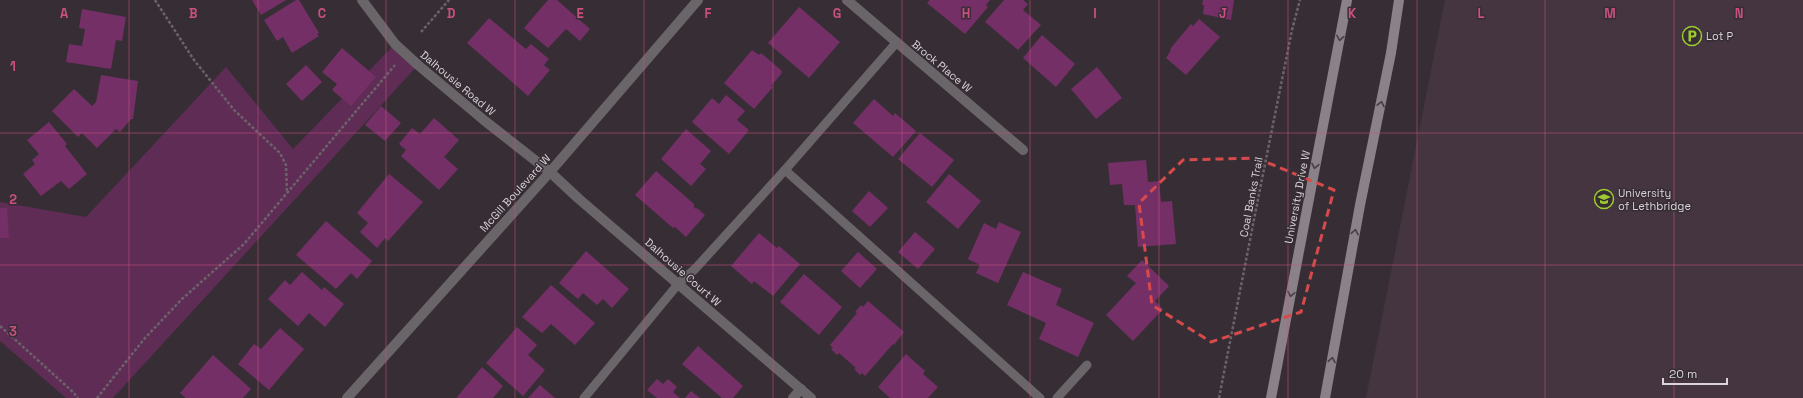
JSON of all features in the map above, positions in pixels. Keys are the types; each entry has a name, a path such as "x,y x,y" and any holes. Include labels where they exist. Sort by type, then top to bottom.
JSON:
{"main road":[{"name":"University Drive W","path":"1271,398 1347,0"},
{"path":"1324,398 1391,53 1399,0"}],"street":[{"name":"Dalhousie Road W","path":"362,0 395,44 485,121 550,172"},
{"name":"McGill Boulevard W","path":"347,398 550,172 698,0"},
{"name":"Brock Place W","path":"847,0 1023,150"},
{"name":"Dalhousie Court W","path":"550,172 811,398"},
{"path":"793,398 801,389"}],"lane":[{"path":"584,398 679,284 785,170 896,43"},
{"path":"785,170 1040,398"},
{"path":"1057,398 1087,365"}],"path":[{"path":"155,0 194,60 234,110 280,153 286,165 287,193"},
{"path":"421,32 449,0"},
{"name":"Coal Banks Trail","path":"1219,398 1292,30 1300,0"},
{"path":"97,398 145,338 182,299 244,244 398,61"},
{"path":"0,326 78,398"}],"highlighted area":[{"path":"1256,158 1334,190 1301,312 1211,342 1152,305 1139,203 1183,160"}],"shaded area":[{"name":"University of Lethbridge","path":"1445,0 1803,0 1803,398 1366,398"},
{"path":"395,44 418,65 113,398 66,398 0,341 0,202 86,217 226,67 293,149"}],"building":[{"path":"252,0 286,0 261,15"},
{"path":"296,0 299,0 319,33 317,34 319,36 292,53 283,37 277,41 264,20"},
{"path":"548,0 557,0 590,29 580,41 566,29 548,48 524,28"},
{"path":"930,0 990,0 986,5 988,7 965,34 927,3"},
{"path":"1004,0 1023,0 1028,4 1023,10 1041,25 1018,50 985,22"},
{"path":"1203,0 1234,0 1231,20 1203,14"},
{"path":"799,7 840,42 809,78 768,43"},
{"path":"82,9 126,17 122,41 116,40 111,69 66,62 69,44 82,46 85,29 79,28"},
{"path":"489,18 526,49 531,44 549,59 544,65 550,70 528,96 467,43"},
{"path":"1199,19 1220,37 1186,75 1166,58 1171,50 1170,49 1191,24 1193,26"},
{"path":"1042,35 1075,64 1056,87 1023,58"},
{"path":"342,48 376,77 351,106 332,90 337,84 322,72"},
{"path":"752,50 759,55 761,53 782,71 771,86 773,87 754,109 724,83"},
{"path":"306,65 322,82 302,101 286,84"},
{"path":"1097,67 1122,98 1096,119 1071,89"},
{"path":"101,75 138,81 133,119 131,119 120,132 116,129 97,148 82,133 78,137 52,111 74,89 92,106 96,102"},
{"path":"726,95 745,111 737,120 749,130 729,154 692,122 712,98 719,104"},
{"path":"874,99 893,116 895,113 916,131 893,157 853,123"},
{"path":"381,106 401,123 385,141 365,125"},
{"path":"434,118 459,140 444,157 458,169 439,190 401,156 406,150 399,144 412,128 420,134"},
{"path":"49,122 67,144 65,146 87,174 69,189 61,181 41,196 23,174 35,164 32,160 39,154 27,140"},
{"path":"686,129 711,151 700,164 706,169 691,186 661,159"},
{"path":"920,133 954,160 932,187 898,159"},
{"path":"1146,160 1148,182 1159,181 1161,202 1172,201 1176,244 1138,247 1135,205 1124,205 1122,184 1110,185 1108,163"},
{"path":"656,171 694,204 696,209 697,208 705,215 686,237 675,227 673,228 635,195"},
{"path":"389,174 423,202 388,241 385,238 377,248 360,232 368,223 357,213"},
{"path":"949,174 981,201 958,229 926,202"},
{"path":"869,191 888,208 870,227 852,211"},
{"path":"0,208 7,208 9,238 0,238"},
{"path":"326,221 372,261 357,279 351,273 336,289 296,255"},
{"path":"999,222 1021,232 998,283 976,273 980,265 968,259 984,223 996,229"},
{"path":"915,232 935,249 918,269 898,252"},
{"path":"759,233 777,248 779,246 800,264 773,296 754,281 752,284 731,266"},
{"path":"586,251 629,289 612,308 603,299 597,305 583,293 578,299 559,283"},
{"path":"858,252 877,269 860,288 841,271"},
{"path":"1142,260 1169,286 1155,301 1163,309 1133,341 1106,315 1136,283 1127,276"},
{"path":"302,272 322,290 324,287 344,304 325,327 309,313 298,326 268,299 285,280 290,285"},
{"path":"1023,272 1062,289 1056,305 1094,323 1078,357 1039,339 1046,323 1007,305"},
{"path":"804,274 842,307 819,335 780,302"},
{"path":"551,285 595,323 575,345 551,324 542,333 522,317"},
{"path":"868,301 904,332 865,376 862,373 860,375 854,369 856,368 839,353 837,355 831,349 833,348 830,345 857,313 855,312 861,305 863,307"},
{"path":"517,327 537,345 528,355 545,370 523,396 486,363"},
{"path":"280,328 304,349 269,390 238,364 254,344 261,349"},
{"path":"698,346 743,386 733,398 722,398 682,364"},
{"path":"906,354 925,371 923,374 938,387 928,398 890,398 878,387"},
{"path":"213,355 251,389 243,398 186,398 180,393"},
{"path":"482,367 503,386 493,398 458,398 457,397"},
{"path":"657,379 663,384 668,379 677,387 673,392 680,398 657,398 647,390"},
{"path":"540,385 555,398 528,398"},
{"path":"691,391 700,398 685,398"}],"place":[{"name":"Lot P","path":"1692,36"},
{"name":"University of Lethbridge","path":"1604,199"}]}
